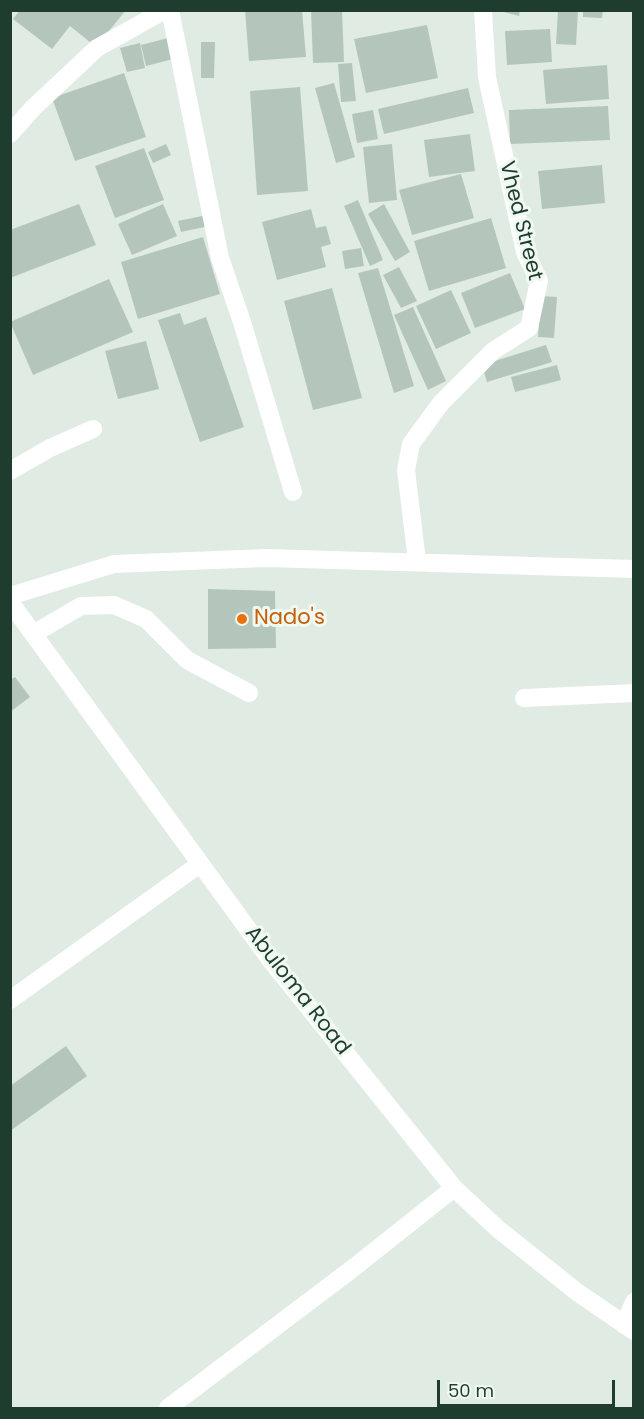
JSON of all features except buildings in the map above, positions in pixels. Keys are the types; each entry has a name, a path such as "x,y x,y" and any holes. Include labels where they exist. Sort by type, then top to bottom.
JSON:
{"street":[{"path":"10,134 33,108 97,48 165,10"},
{"path":"170,10 220,258 242,322 293,492"},
{"name":"Vhed Street","path":"417,561 406,470 411,444 441,403 493,351 530,328 539,281 525,252 487,77 483,10"},
{"path":"10,471 50,448 93,429"},
{"path":"10,596 114,564 266,558 633,569"},
{"name":"Abuloma Road","path":"10,602 269,958 454,1188 542,1264 628,1328"},
{"path":"33,634 81,606 114,605 146,619 187,660 249,693"},
{"path":"524,698 633,693"},
{"path":"10,1000 200,864"},
{"path":"168,1408 352,1269 454,1188"},
{"path":"628,1328 633,1302"}],"place":[{"name":"Nado's","path":"242,619"}]}
